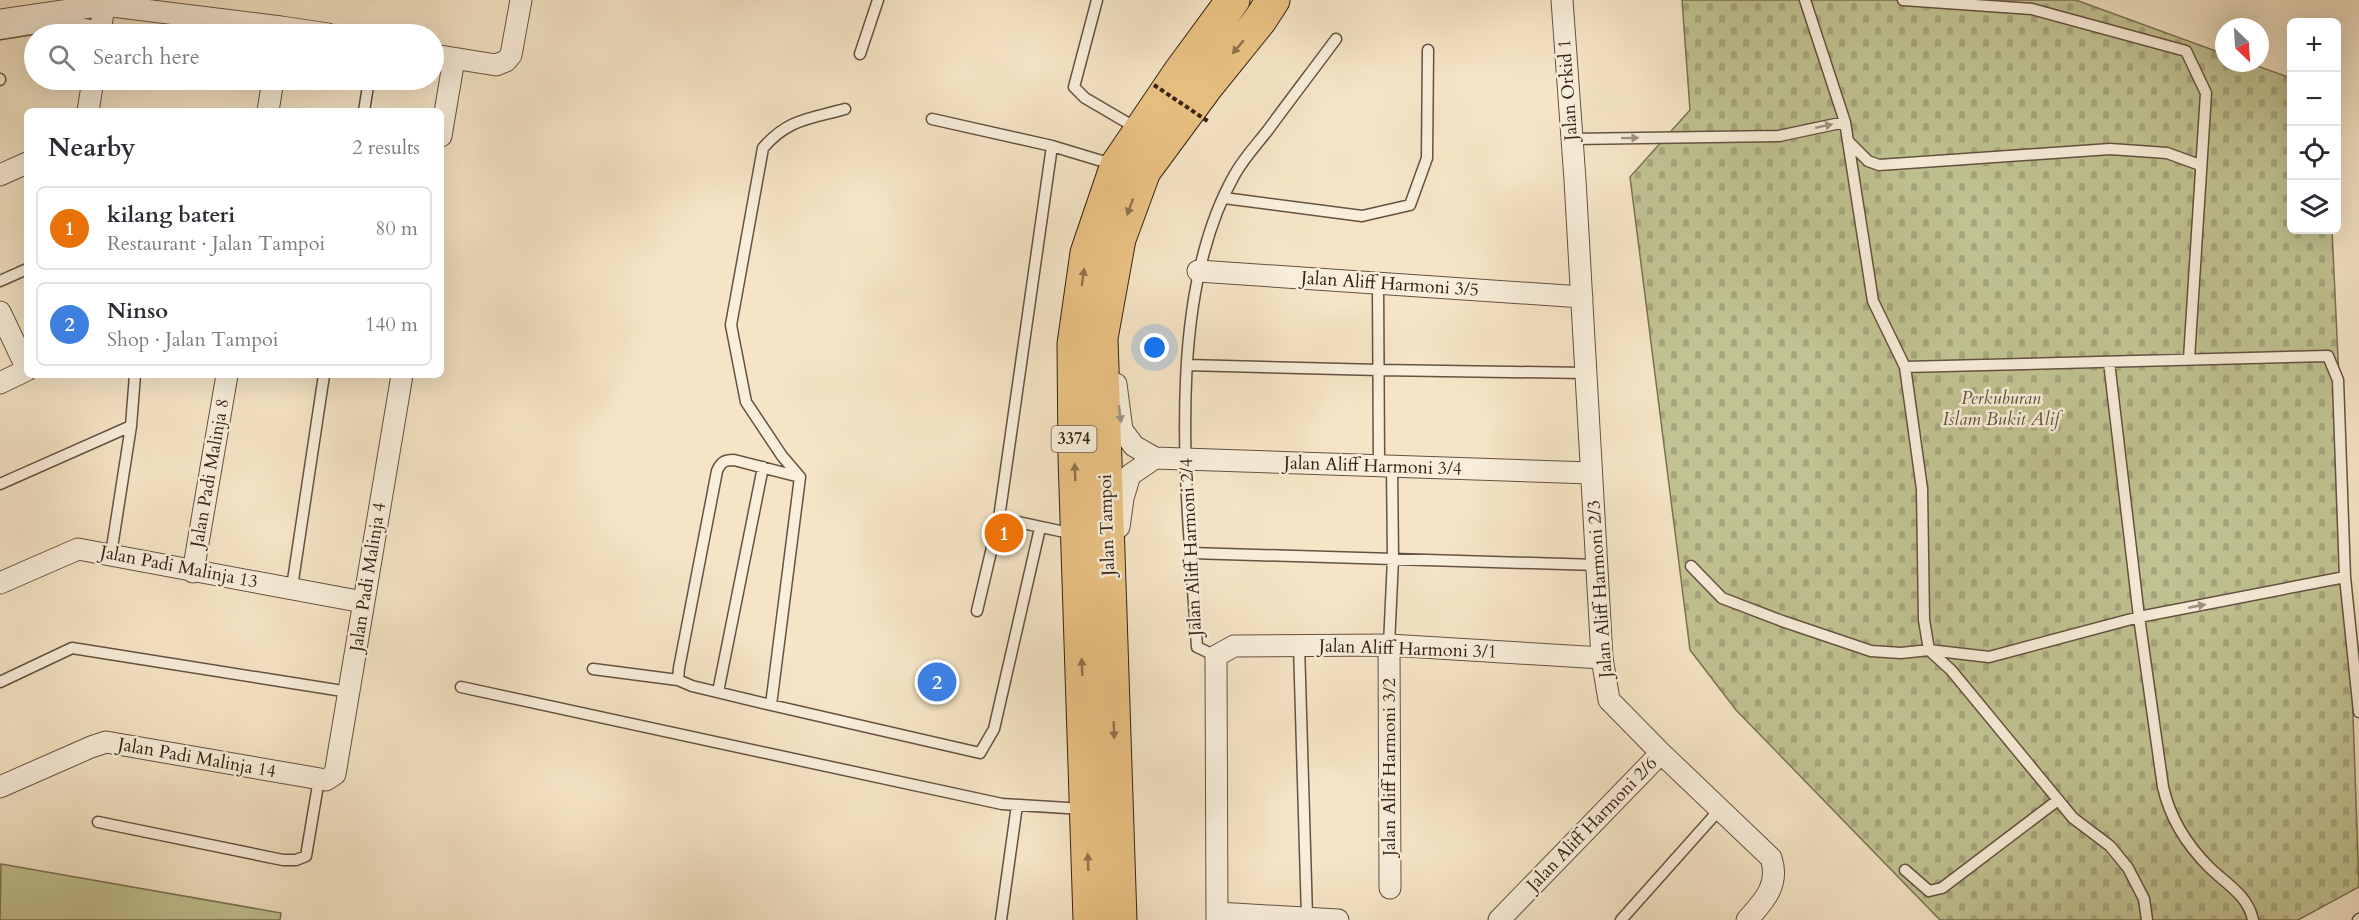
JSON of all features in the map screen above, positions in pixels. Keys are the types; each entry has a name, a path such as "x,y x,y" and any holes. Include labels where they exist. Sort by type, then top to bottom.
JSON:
{"main road":[{"name":"Jalan Tampoi","path":"1090,920 1077,535 1074,344 1086,253 1117,165 1180,72 1233,0"},
{"name":"Jalan Tampoi","path":"1120,920 1101,338 1119,239 1144,171 1273,0"}],"street":[{"path":"444,57 496,65 506,61 511,54 521,0"},
{"name":"Jalan Orkid 1","path":"1562,0 1575,180"},
{"path":"0,20 104,5 233,24"},
{"path":"101,24 104,5"},
{"path":"88,108 91,90"},
{"path":"268,108 271,90"},
{"path":"442,108 443,90"},
{"path":"0,175 24,163"},
{"name":"Jalan Aliff Harmoni 2/3","path":"1575,180 1602,658 1609,700 1771,858 1774,867 1772,888 1767,898 1747,920"},
{"name":"Jalan Aliff Harmoni 3/5","path":"1198,271 1582,297"},
{"path":"1109,587 1123,498 1130,475 1156,458 1134,446 1122,430 1114,367 1113,272"},
{"path":"0,312 24,364"},
{"path":"0,383 24,371"},
{"name":"Jalan Padi Malinja 8","path":"193,572 226,378"},
{"name":"Jalan Padi Malinja 4","path":"326,779 334,774 401,378"},
{"name":"Jalan Aliff Harmoni 3/4","path":"1156,458 1591,473"},
{"name":"Jalan Padi Malinja 13","path":"0,584 78,549 363,602"},
{"name":"Jalan Aliff Harmoni 3/1","path":"1216,656 1234,646 1389,645 1602,658"},
{"name":"Jalan Aliff Harmoni 3/2","path":"1389,645 1390,888"},
{"name":"Jalan Aliff Harmoni 2/4","path":"1216,656 1218,916"},
{"name":"Jalan Padi Malinja 14","path":"0,788 106,742 326,779"},
{"name":"Jalan Aliff Harmoni 2/6","path":"1499,920 1661,753"},
{"path":"1218,916 1307,917 1338,920"}],"lane":[{"path":"860,54 878,0"},
{"path":"1097,0 1074,87 1085,98 1141,131"},
{"path":"1805,0 1845,122 1872,301 1905,367 1922,489 1924,620 1929,650 1951,670 2073,818 2110,846 2128,868 2144,899 2147,920"},
{"path":"1903,0 2032,9 2186,51 2206,93 2189,359"},
{"path":"62,24 74,22 80,24"},
{"path":"0,34 24,30"},
{"name":"Jalan Aliff Harmoni 2/4","path":"1216,656 1197,647 1184,459 1187,365 1198,271 1235,173 1336,39"},
{"path":"1224,198 1362,216 1410,205 1427,158 1428,50"},
{"path":"364,108 367,90"},
{"path":"771,705 800,477 782,456 746,402 730,325 763,148 777,132 797,122 845,109"},
{"path":"932,119 1052,146 1117,165"},
{"path":"1572,139 1779,136 1845,122"},
{"path":"1848,141 1868,160 1880,165 2110,148 2167,153 2200,165"},
{"path":"977,611 999,518 1052,146"},
{"path":"0,281 24,270"},
{"path":"1378,283 1379,370 1393,559 1389,645"},
{"path":"1905,367 2328,356 2338,380 2345,577 2359,712"},
{"path":"2109,362 2139,617 2163,787 2168,807 2176,824 2208,866 2238,892 2250,907 2253,920"},
{"path":"1187,365 1586,373"},
{"path":"111,554 131,426 135,378"},
{"path":"292,587 324,378"},
{"path":"0,484 131,426"},
{"path":"678,680 720,464 734,459 800,477"},
{"path":"718,692 763,467"},
{"path":"999,518 1077,535"},
{"path":"592,669 678,680 771,705 980,753 994,729 1040,528"},
{"path":"1191,553 1597,565"},
{"path":"1691,566 1722,598 1871,651 1900,654 1929,650 1989,657 2139,617 2345,577"},
{"path":"1299,645 1307,917"},
{"path":"0,682 72,648 349,692"},
{"path":"461,687 1002,804 1086,809"},
{"path":"98,822 283,860 296,860 306,856 326,779"},
{"path":"1905,870 1929,891 1942,888 2058,800"},
{"path":"1000,920 1017,805"},
{"path":"1621,920 1720,809"}],"path":[{"path":"1154,85 1209,122"}],"green space":[{"name":"Perkuburan Islam Bukit Alif","path":"1682,0 2076,0 2215,51 2215,72 2269,72 2269,70 2287,77 2287,234 2332,234 2348,571 2359,887 2298,920 1940,920 1736,710 1690,650 1630,177 1690,110"},
{"path":"1,864 281,913 280,920 0,920"}],"place":[{"name":"kilang bateri","path":"1004,533"},
{"name":"Ninso","path":"937,682"}]}
